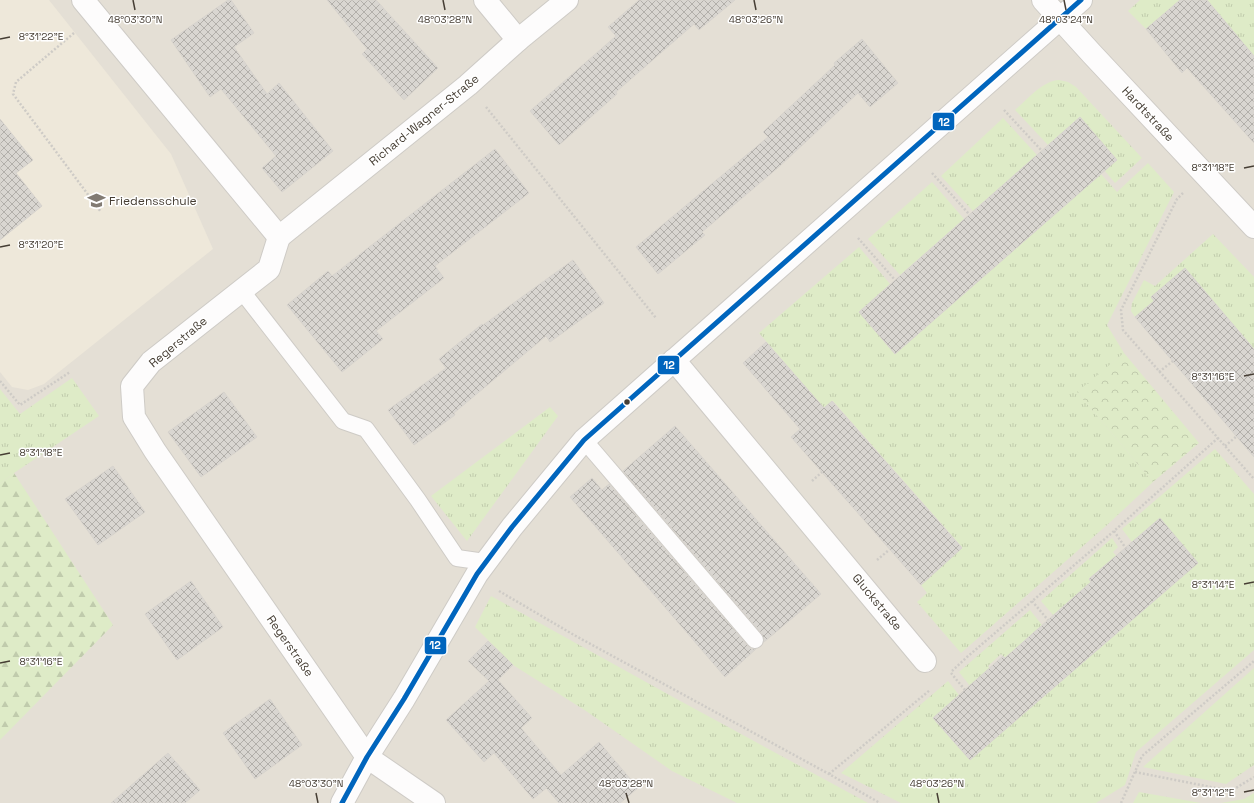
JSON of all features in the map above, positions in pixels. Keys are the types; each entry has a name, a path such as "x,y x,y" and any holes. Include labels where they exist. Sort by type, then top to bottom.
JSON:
{"street":[{"path":"82,0 279,237"},
{"path":"485,0 518,40"},
{"name":"Richard-Wagner-Straße","path":"279,237 468,85 518,40 567,0"},
{"name":"Hardtstraße","path":"1043,0 1059,19 1254,227"},
{"path":"342,803 367,757 404,699 485,562 584,440 1081,0"},
{"name":"Regerstraße","path":"279,237 269,269 151,362 132,386 134,417 155,451 367,757"},
{"name":"Gluckstraße","path":"674,360 925,661"},
{"path":"367,757 434,803"}],"lane":[{"path":"241,290 342,421 366,429 418,500 457,558 485,562"},
{"path":"584,440 755,640"}],"path":[{"path":"74,33 16,82 13,94 101,212"},
{"path":"485,106 656,318"},
{"path":"1004,110 1042,150"},
{"path":"932,173 969,214"},
{"path":"1183,193 1177,199 1121,310 1123,330 1254,479"},
{"path":"858,238 895,280"},
{"path":"1159,372 1173,361"},
{"path":"0,381 20,405 70,372"},
{"path":"1225,446 1237,436"},
{"path":"965,690 950,673 1114,531 1218,438"},
{"path":"807,485 822,472"},
{"path":"1114,531 1127,550"},
{"path":"875,562 889,550"},
{"path":"496,589 503,595 574,635 880,803"},
{"path":"1032,601 1048,620"},
{"path":"1121,803 1142,756 1254,661"},
{"path":"829,774 932,688"},
{"path":"1136,772 1231,791 1254,776"}],"shaded area":[{"path":"0,0 1254,0 1254,803 0,803"},
{"name":"Friedensschule","path":"0,0 49,0 171,154 213,249 44,384 28,390 12,387 0,372"}],"green space":[{"path":"1140,0 1180,0 1146,29 1128,11"},
{"path":"1207,0 1254,0 1254,56"},
{"path":"1059,80 1068,82 1076,87 1142,158 1115,183 1104,170 1117,160 1080,117 1048,145 1015,110 1041,87 1053,81"},
{"path":"1003,118 1037,155 973,211 941,176"},
{"path":"1148,163 1174,192 1107,325 1124,353 1078,393 1153,482 1107,525 961,653 917,602 927,593 921,585 962,547 833,401 824,408 759,333 859,247 890,284 859,312 895,354 1101,174 1117,192"},
{"path":"932,182 964,219 900,275 868,239"},
{"path":"1213,234 1254,277 1254,349 1185,268 1151,297 1154,301 1135,317 1131,311 1132,303 1144,280 1155,286"},
{"path":"1124,353 1199,443 1153,482 1077,392"},
{"path":"72,378 99,416 0,484 0,389 20,414"},
{"path":"550,407 558,416 467,541 431,496"},
{"path":"1215,449 1254,494 1254,650 1136,752 1125,785 1096,803 901,803 841,773 948,681 959,695 933,718 970,760 1127,623 1160,518 1132,542 1122,529"},
{"path":"14,473 113,625 0,740 0,484"},
{"path":"1112,538 1118,547 1113,552 1118,558 1104,570 1102,568 1089,578 1091,582 1053,615 1041,601"},
{"path":"491,596 868,803 737,803 672,771 586,711 513,665 475,627"},
{"path":"1030,610 1042,625 1005,658 1001,654 988,666 990,669 970,686 959,672"},
{"path":"1254,668 1254,765 1226,784 1143,767"},
{"path":"1139,792 1201,803 1133,803"},
{"path":"1254,793 1254,803 1221,803 1244,799"}],"building":[{"path":"228,0 231,0 254,33 234,47 267,94 279,83 333,151 282,192 262,168 276,156 221,89 210,97 171,40"},
{"path":"327,0 376,0 438,68 404,100 362,54 367,49"},
{"path":"639,0 735,0 699,30 694,24 616,92 617,94 559,145 530,111 616,36 608,27"},
{"path":"1180,0 1207,0 1254,56 1254,143 1187,68 1182,73 1146,29"},
{"path":"862,39 898,83 870,107 858,93 780,166 702,232 705,235 658,274 636,247 768,137 763,132 835,65 834,63"},
{"path":"1080,117 1117,160 895,354 859,312"},
{"path":"0,119 33,160 16,173 42,206 0,240"},
{"path":"495,149 529,193 435,266 444,278 376,331 383,339 342,372 287,305 328,271 332,276"},
{"path":"573,260 604,303 550,342 546,336 454,413 455,415 414,445 388,410 446,368 439,359 482,324 483,325"},
{"path":"1185,268 1254,349 1254,457 1135,317 1154,301 1151,297"},
{"path":"766,342 824,408 832,401 962,548 921,585 791,437 800,429 743,363"},
{"path":"224,392 257,437 201,477 168,432"},
{"path":"675,426 821,594 764,642 762,634 623,471"},
{"path":"113,466 145,512 98,545 65,499"},
{"path":"592,478 602,490 609,484 748,646 751,649 756,649 725,677 570,497"},
{"path":"1160,518 1198,563 970,760 933,718 1003,656 1005,658 1091,582 1089,579"},
{"path":"191,581 223,627 177,660 145,614"},
{"path":"488,641 513,665 498,680 532,718 521,728 561,775 599,742 638,788 620,803 559,803 546,788 533,799 494,753 484,762 446,720 489,681 468,661"},
{"path":"270,699 302,745 255,779 223,733"},
{"path":"168,753 200,790 185,803 111,803"}],"transit line":[{"name":"12","path":"342,803 367,757 404,699 477,574 512,527 584,440 1081,0"}],"place":[{"name":"Friedensschule","path":"96,201"}]}
